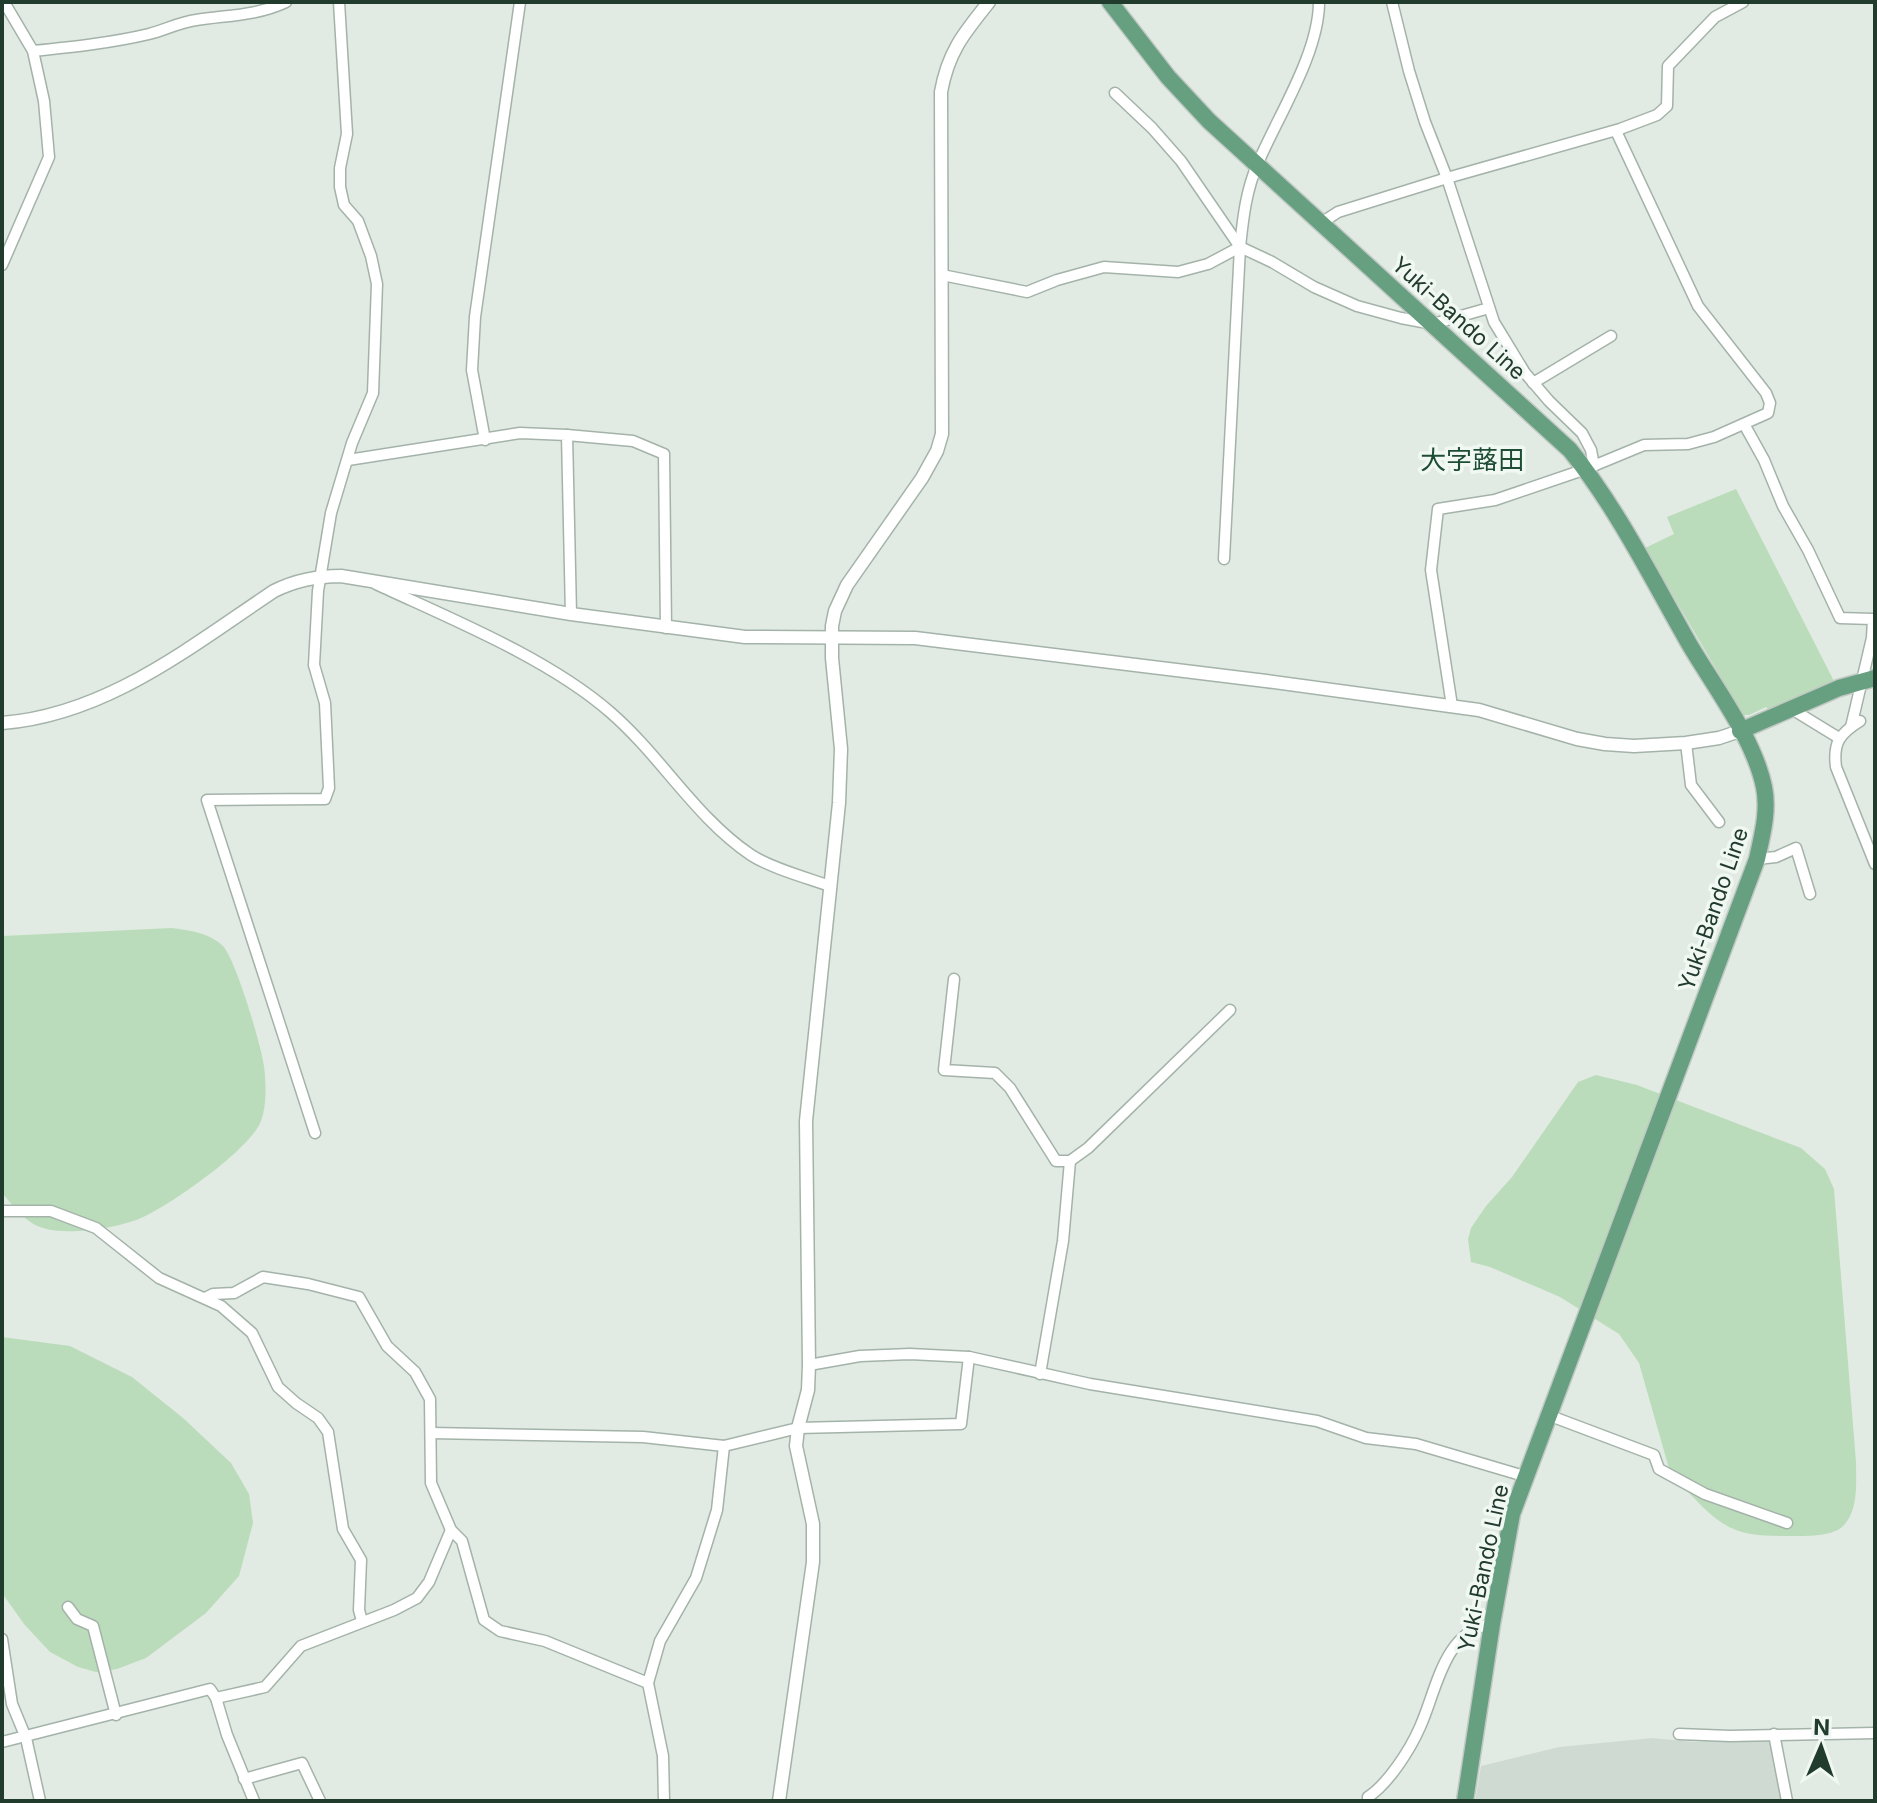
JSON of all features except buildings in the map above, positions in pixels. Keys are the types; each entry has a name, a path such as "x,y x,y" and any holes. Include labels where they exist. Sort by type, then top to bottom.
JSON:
{"main road":[{"name":"Yuki-Bando Line","path":"1110,2 1168,77 1209,121 1590,468 1740,731 1756,762 1765,789 1764,823 1757,859 1524,1476 1505,1544 1465,1801"},
{"path":"1740,731 1790,708 1868,679"}],"street":[{"path":"2,265 49,157 44,101 33,51 4,2"},
{"path":"33,51 121,39 195,20 239,17 286,2"},
{"path":"315,1133 207,800 325,799 329,788 325,703 314,665 320,576 331,513 373,393 377,284 358,221 344,205 340,187 340,168 347,134 339,2"},
{"path":"485,440 472,370 475,317 520,2"},
{"path":"779,1801 813,1562 813,1524 796,1446 808,1390 809,1365 806,1121 839,803 841,749 831,637 835,611 847,585 922,478 940,443 941,92 945,67 956,43 989,2"},
{"path":"1224,559 1240,247 1246,199 1257,165 1304,64 1319,2"},
{"path":"1392,2 1409,71 1494,322 1533,383 1582,433 1591,450 1590,468"},
{"path":"1321,223 1338,212 1616,131 1657,115 1667,106 1668,66 1715,17 1743,2"},
{"path":"1115,93 1181,161 1240,247 1357,306 1401,318 1433,324 1489,308"},
{"path":"1452,706 1431,570 1438,509 1495,500 1590,468 1635,448 1688,444 1768,413 1770,403 1766,393 1698,306 1616,131"},
{"path":"942,275 1027,292 1104,267 1178,272 1208,264 1240,247"},
{"path":"1533,383 1611,336"},
{"path":"1744,424 1840,618 1873,619 1868,679 1855,724 1835,744 1836,767 1875,864"},
{"path":"348,460 520,433 633,441 664,454 666,628"},
{"path":"567,435 571,614"},
{"path":"2,723 39,719 105,696 175,657 274,591 289,583 320,576 368,580 666,628 745,637 915,638 1452,706 1479,710 1577,739 1605,744 1686,743 1740,731"},
{"path":"368,580 502,643 580,690 650,750 703,814 752,856 830,886"},
{"path":"1790,708 1839,738"},
{"path":"1686,743 1691,785 1719,822"},
{"path":"1757,859 1776,857 1796,848 1810,894"},
{"path":"954,979 944,1070 995,1073 1010,1088 1056,1161 1070,1161 1088,1148 1230,1010"},
{"path":"1040,1374 1063,1241 1070,1161"},
{"path":"2,1211 25,1209 65,1214 96,1228 159,1278 221,1306 252,1333 278,1387 318,1418 327,1429 343,1529 361,1560 359,1610 362,1621"},
{"path":"205,1298 213,1294 234,1293 263,1277 359,1297 387,1346 415,1372 430,1399 431,1483 451,1530 462,1541 481,1616 500,1631 545,1641 648,1683"},
{"path":"809,1365 860,1356 910,1354 969,1357 1040,1374 1317,1421 1366,1438 1416,1444 1524,1476"},
{"path":"431,1433 643,1437 724,1446 798,1428 961,1424 969,1357"},
{"path":"1548,1415 1654,1455 1659,1469 1705,1494 1787,1523"},
{"path":"664,1801 663,1756 648,1683 660,1641 696,1578 717,1510 724,1446"},
{"path":"216,1698 265,1687 301,1646 417,1598 429,1582 451,1530"},
{"path":"68,1607 77,1619 93,1626 116,1715"},
{"path":"1368,1801 1368,1797 1381,1788 1420,1727 1432,1691 1457,1642 1468,1632 1492,1624"},
{"path":"2,1639 12,1704 26,1738 40,1801"},
{"path":"2,1742 210,1689 254,1801"},
{"path":"1679,1734 1875,1733"},
{"path":"1774,1734 1787,1801"},
{"path":"244,1779 302,1763 320,1801"}],"shaded area":[{"path":"1652,1738 1695,1742 1771,1738 1781,1801 1475,1801 1481,1766 1559,1747"}],"green space":[{"path":"1736,489 1836,685 1749,715 1743,715 1645,548 1674,534 1667,517"},
{"path":"172,928 211,938 228,954 247,1003 264,1066 266,1086 261,1121 254,1133 225,1162 152,1213 105,1228 78,1231 37,1226 2,1193 2,936"},
{"path":"1596,1075 1637,1085 1801,1148 1825,1169 1834,1189 1856,1462 1854,1505 1847,1521 1838,1530 1817,1535 1754,1535 1720,1521 1687,1491 1668,1465 1639,1363 1619,1334 1560,1297 1471,1262 1468,1239 1471,1228 1512,1177 1578,1082"},
{"path":"2,1337 70,1346 132,1377 183,1418 231,1463 249,1494 253,1523 239,1576 206,1613 146,1658 117,1669 96,1672 78,1667 50,1652 24,1624 2,1593"}],"district":[{"name":"大字蕗田","path":"1472,460"}]}
